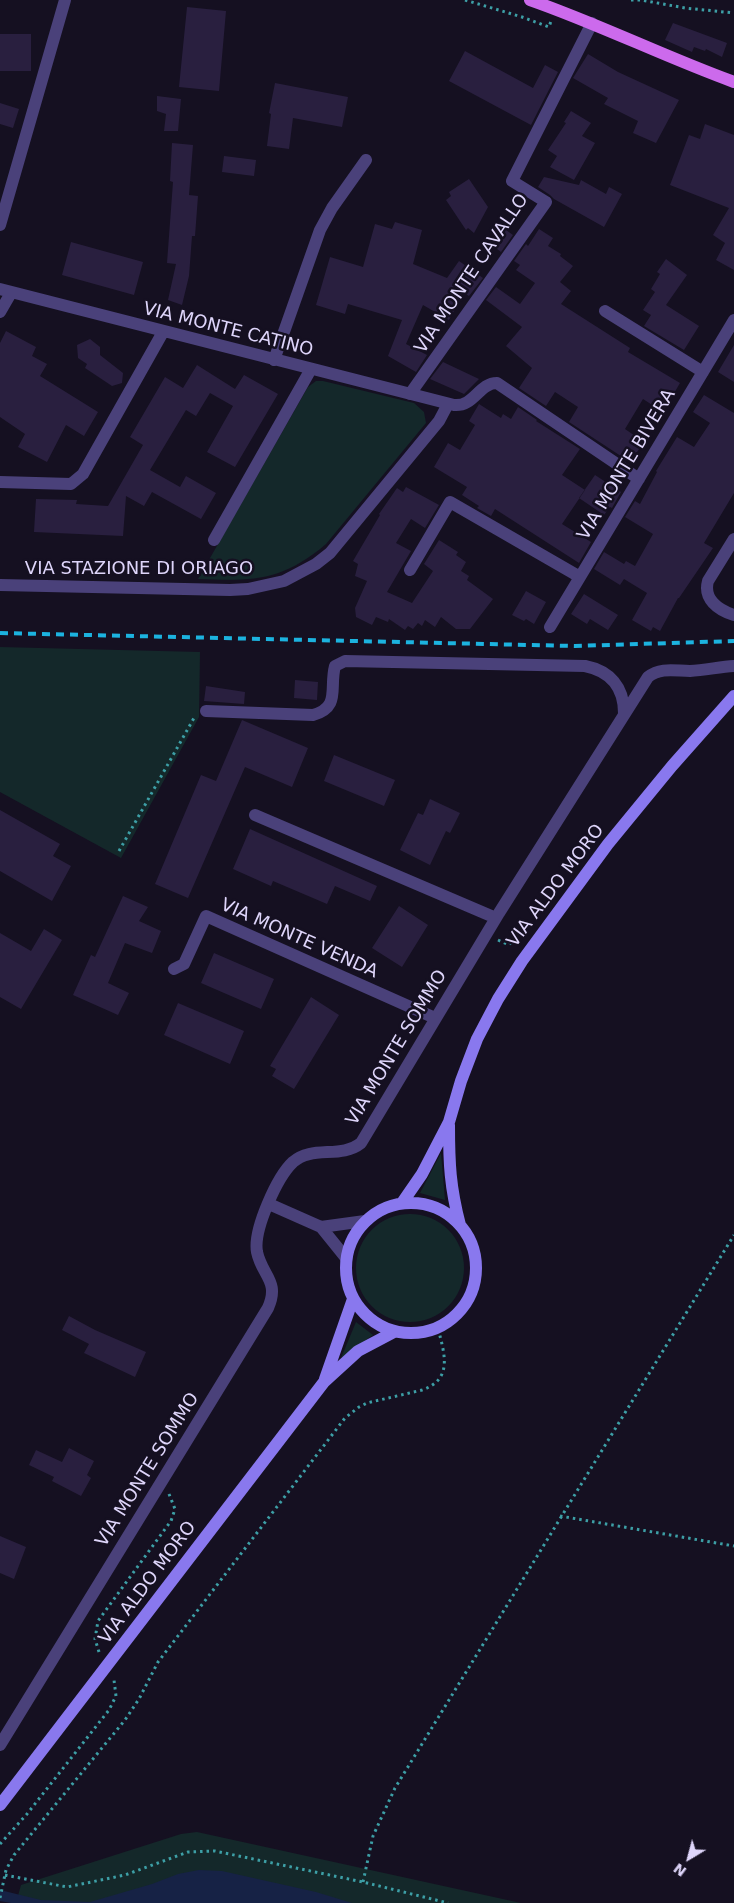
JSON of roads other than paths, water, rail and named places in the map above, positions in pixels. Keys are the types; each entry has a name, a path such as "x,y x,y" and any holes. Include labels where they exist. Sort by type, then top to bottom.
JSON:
{"main road":[{"path":"530,0 592,23 683,63 734,82"},
{"name":"VIA ALDO MORO","path":"402,1203 422,1174 449,1122 476,1039 522,961 608,844 672,766 734,696"},
{"name":"VIA ALDO MORO","path":"449,1122 450,1180 460,1225"},
{"path":"402,1203 418,1203 447,1213 460,1225 470,1240 476,1256 476,1274 473,1291 464,1306 452,1319 438,1328 420,1333 394,1332 371,1320 360,1310 353,1299 345,1272 349,1244 365,1221 376,1212 402,1203"},
{"name":"VIA ALDO MORO","path":"324,1382 353,1299"},
{"name":"VIA ALDO MORO","path":"0,1805 324,1382 358,1351 394,1332"}],"street":[{"path":"0,226 65,0"},
{"name":"VIA MONTE CAVALLO","path":"410,394 546,202 512,181 592,23"},
{"path":"274,360 325,218 366,160"},
{"path":"0,312 6,291"},
{"name":"VIA MONTE CATINO","path":"6,291 457,406 466,404 486,386 493,383 499,384 639,479"},
{"path":"605,310 703,372"},
{"name":"VIA MONTE BIVERA","path":"550,627 734,320"},
{"path":"0,482 71,484 83,474 163,332"},
{"path":"214,540 311,369"},
{"name":"VIA STAZIONE DI ORIAGO","path":"0,585 248,589 284,581 316,564 330,553 439,421 448,404"},
{"path":"410,570 450,502 580,577"},
{"path":"731,612 712,602 707,595 706,588 708,581 734,539"},
{"path":"206,711 314,715 324,712 330,706 333,696 335,666 345,660 585,666 603,672 617,685 624,703 624,713"},
{"name":"VIA MONTE SOMMO","path":"0,1745 271,1302 273,1287 259,1259 256,1245 257,1232 285,1171 295,1160 318,1153 343,1152 354,1149 361,1143 496,918 648,677 655,672 666,670 690,671 734,666"},
{"path":"255,815 496,918"},
{"name":"VIA MONTE VENDA","path":"174,969 184,964 206,916 435,1018"},
{"path":"269,1204 320,1227 346,1258"},
{"path":"320,1227 365,1221"}],"water":[{"path":"199,1870 222,1871 316,1892 352,1903 11,1903 0,1901 0,1890 41,1900 90,1902 152,1884 178,1874"}],"railway":[{"path":"0,633 575,646 734,641"}]}
